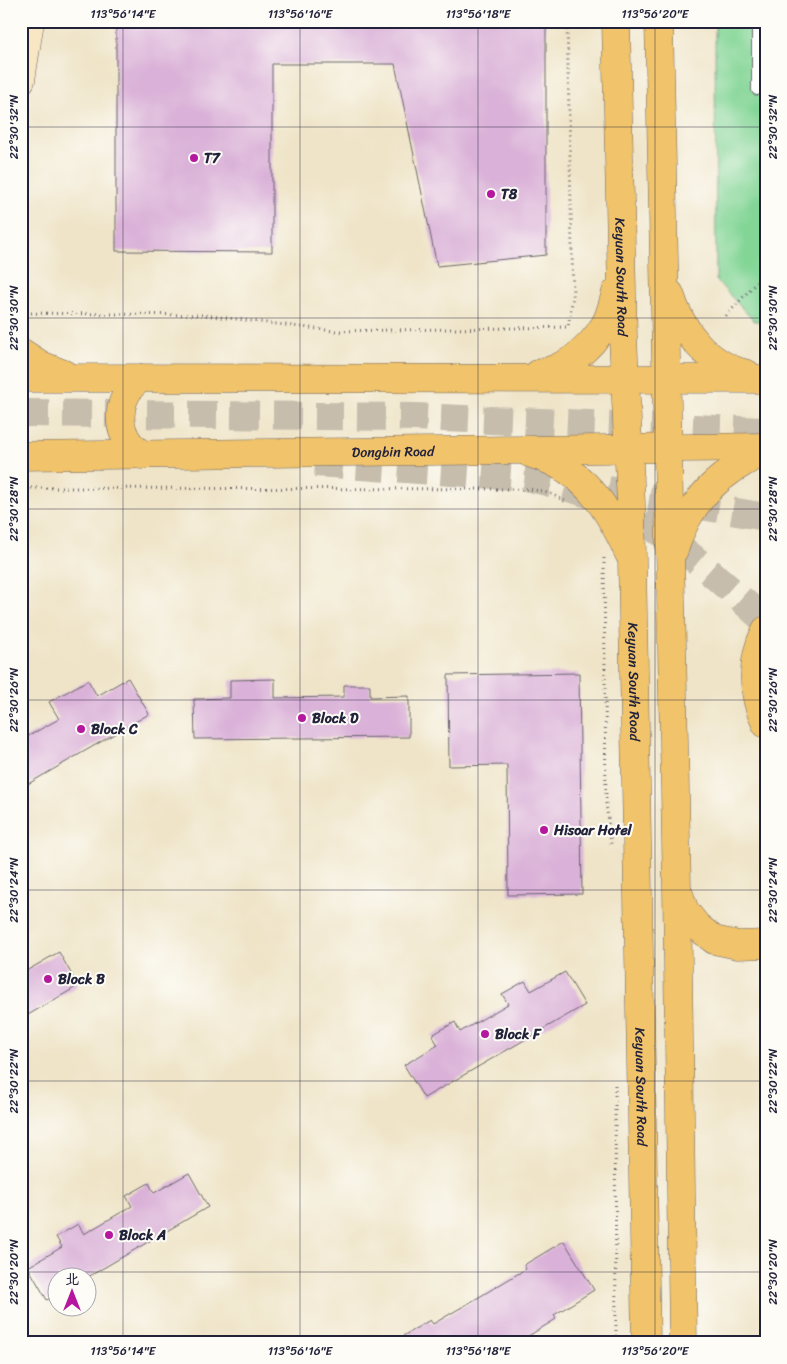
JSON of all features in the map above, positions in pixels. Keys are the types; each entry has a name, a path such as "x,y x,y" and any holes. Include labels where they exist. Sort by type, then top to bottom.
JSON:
{"main road":[{"path":"21,80 30,21"},
{"name":"Keyuan South Road","path":"616,21 621,274 632,561 646,1343"},
{"path":"660,21 683,1343"},
{"path":"620,240 664,239"},
{"path":"521,378 555,369 569,362 589,346 605,325 621,274"},
{"path":"664,276 684,327 699,347 725,366 740,372 766,378"},
{"path":"21,352 41,365 72,378"},
{"path":"21,378 766,378"},
{"path":"141,378 130,388 123,401 120,418 123,433 130,445 142,454"},
{"name":"Dongbin Road","path":"29,458 142,454 629,448 766,449"},
{"path":"670,561 678,536 688,515 703,495 719,479 745,460 766,449"},
{"path":"521,450 555,463 592,491 605,507 632,561"},
{"path":"766,630 754,671 757,700 766,724"},
{"path":"634,677 672,678"},
{"path":"676,888 685,911 697,926 714,940 738,945 766,944"}],"lane":[{"path":"756,21 757,90"}],"path":[{"path":"21,313 203,315 334,331 568,327 573,296 568,21"},
{"path":"726,316 765,273 763,251 766,219"},
{"path":"21,488 530,489 552,494 568,503"},
{"path":"604,550 606,803 612,847"},
{"path":"615,1083 616,1343"}],"green space":[{"path":"715,21 766,21 766,321 754,321 716,280"}],"building":[{"path":"116,21 546,21 546,255 437,266 395,64 272,64 272,252 116,251"},
{"name":"Hisoar Hotel","path":"579,673 582,894 508,895 507,765 449,766 448,675"},
{"name":"Block C","path":"128,678 149,714 21,788 21,740 59,719 49,702 88,680 97,696"},
{"name":"Block D","path":"275,679 275,698 344,697 344,685 370,685 370,697 409,696 409,737 195,739 194,699 230,698 230,680"},
{"name":"Block B","path":"59,952 78,986 21,1019 21,974"},
{"name":"Block F","path":"565,972 585,1005 424,1098 404,1065 438,1045 432,1035 455,1022 460,1032 508,1004 502,994 525,981 531,991"},
{"name":"Block A","path":"189,1173 208,1207 98,1271 98,1266 48,1266 47,1300 28,1267 62,1247 56,1237 78,1224 84,1234 132,1206 126,1196 149,1183 154,1193"},
{"path":"564,1241 594,1290 554,1315 556,1319 517,1343 391,1343 430,1320 433,1324 474,1300 526,1269 524,1265"}],"tunnel":[{"path":"21,413 416,417 766,431"},
{"path":"315,463 525,477 592,495 613,504 668,538 706,568 766,622"},
{"path":"608,490 766,517"}],"place":[{"name":"T7","path":"194,158"},
{"name":"T8","path":"491,194"},
{"name":"Block D","path":"302,718"},
{"name":"Block C","path":"81,729"},
{"name":"Hisoar Hotel","path":"544,830"},
{"name":"Block B","path":"48,979"},
{"name":"Block F","path":"485,1034"},
{"name":"Block A","path":"109,1235"}]}
